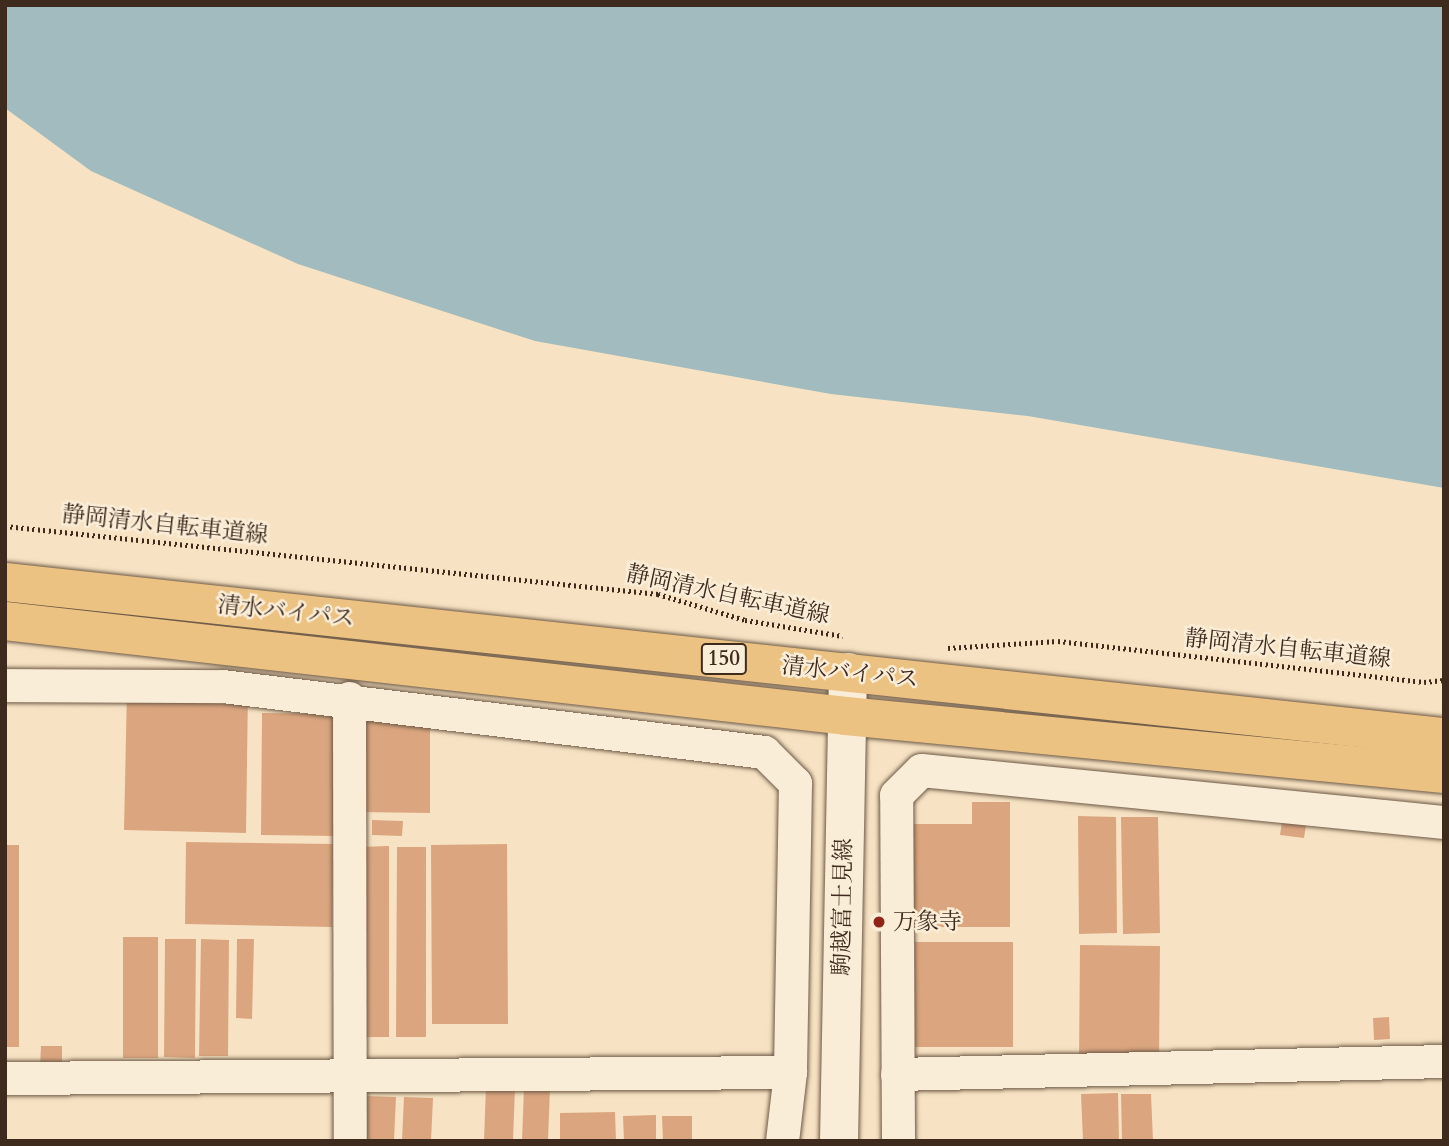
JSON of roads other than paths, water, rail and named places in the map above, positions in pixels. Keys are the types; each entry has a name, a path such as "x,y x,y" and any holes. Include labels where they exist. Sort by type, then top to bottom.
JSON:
{"highway":[{"name":"清水バイパス","path":"5,582 848,655 1444,737"},
{"name":"清水バイパス","path":"5,621 846,716 1444,774"}],"main road":[{"name":"駒越富士見線","path":"839,1141 848,655"}],"street":[{"path":"5,685 222,686 349,698 764,752 795,783 790,1072 782,1141"},
{"path":"349,698 350,1141"},
{"path":"898,1141 896,795 921,771 1444,822"},
{"path":"897,1074 1444,1061"},
{"path":"5,1078 790,1072"}],"water":[{"path":"5,5 1444,5 1444,488 1028,416 831,394 535,341 298,264 91,171 5,108"}],"place":[{"name":"万象寺","path":"879,922"}]}
